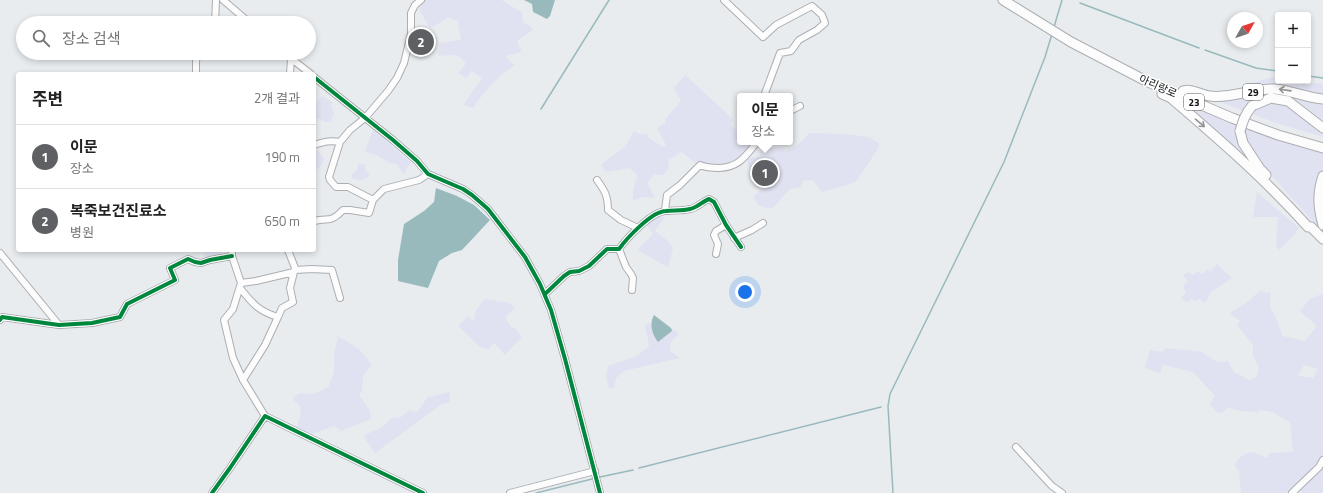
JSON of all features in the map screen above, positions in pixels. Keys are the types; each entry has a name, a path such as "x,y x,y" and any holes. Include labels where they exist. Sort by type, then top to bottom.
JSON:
{"highway":[{"name":"아리랑로","path":"1004,0 1148,82 1232,118 1278,135 1323,148"},
{"name":"아리랑로","path":"1014,0 1034,16"},
{"name":"아리랑로","path":"1072,39 1183,91 1255,121 1323,143"},
{"path":"1148,82 1150,87 1171,98 1225,144 1323,239"},
{"name":"29","path":"1183,91 1188,90 1210,96 1221,96 1274,89 1323,99"},
{"path":"1310,227 1310,224 1260,169 1243,143 1240,131 1244,116 1252,106 1271,98 1288,101 1323,128"},
{"path":"1323,176 1319,190 1319,209 1323,225"}],"street":[{"path":"215,16 216,0"},
{"path":"223,0 242,16"},
{"path":"373,200 348,188 336,187 329,177 340,142 350,130 365,118 397,78 404,63 411,34 411,13 421,0"},
{"path":"724,0 763,37 776,25 812,6 822,16 825,23 817,30 798,40 791,50 780,53 765,93"},
{"path":"196,60 196,72"},
{"path":"290,72 291,60"},
{"path":"292,60 308,72"},
{"path":"316,78 393,140 417,161 428,174 463,189 472,195 488,209 525,257 545,294 551,310 600,493"},
{"path":"793,110 800,106"},
{"path":"316,144 324,141 340,142"},
{"path":"665,210 667,194 680,185 700,165 709,168 728,167 737,164 755,145"},
{"path":"316,221 323,219 329,221 336,218 343,210 369,213 373,200 384,189 419,180 428,174"},
{"path":"597,180 605,191 608,201 608,210 621,220 638,228"},
{"path":"545,294 570,272 579,271 589,266 607,249 619,249 638,228 659,212 665,210 677,211 692,209 709,199 714,202 726,225 741,247"},
{"path":"734,238 763,223"},
{"path":"716,254 718,244 714,235 716,231 726,225"},
{"path":"619,249 626,267 632,274 632,290"},
{"path":"243,380 265,345 282,308 293,302 290,288 294,271 293,260 289,252"},
{"path":"0,253 59,325"},
{"path":"0,320 2,317 59,325 92,323 120,317 127,304 175,280 170,268 188,259 201,263 232,253 241,285 259,308 265,313 278,317"},
{"path":"241,285 294,271 312,269 332,270 340,298"},
{"path":"241,285 233,309 224,320 233,358 243,380 265,416 423,493"},
{"path":"212,493 265,416"},
{"path":"1016,447 1052,486 1062,493"},
{"path":"1292,493 1319,467 1323,460"},
{"path":"510,493 595,471"}],"shaded area":[{"path":"421,0 501,0 522,12 523,23 529,25 533,30 517,41 522,52 506,56 509,61 515,65 492,84 473,108 463,105 482,78 472,71 466,78 458,73 466,64 464,60 457,56 438,56 440,43 461,40 458,21 448,17 430,29 419,8 422,3"},
{"path":"685,75 733,119 731,125 737,131 737,145 753,145 736,162 721,166 696,164 682,152 668,160 669,168 663,175 654,174 647,183 655,198 643,197 633,201 635,182 638,176 630,168 606,172 601,165 625,147 634,131 642,135 647,133 648,137 662,147 666,145 657,128 666,123 665,119 681,101 674,88"},
{"path":"1272,77 1275,78 1275,84 1277,84 1251,87 1247,85"},
{"path":"1311,82 1323,84 1323,95 1277,84 1311,84"},
{"path":"1271,91 1323,101 1323,120 1300,103 1277,95 1244,111 1210,98"},
{"path":"322,96 332,102 331,107 334,112 331,122 325,122 316,118 316,104"},
{"path":"1179,100 1239,125 1259,170"},
{"path":"1274,101 1287,104 1323,130 1323,137 1276,123 1250,113 1260,106"},
{"path":"1245,128 1323,153 1323,233 1255,157 1246,139"},
{"path":"373,130 411,163 407,167 405,174 402,173 397,164 390,163 365,151"},
{"path":"810,133 846,134 868,137 879,143 879,147 856,182 822,192 813,180 802,181 802,187 790,189 772,209 758,205 753,197 765,186 764,170 751,172 746,159 759,156 762,149 780,147 785,151 795,147"},
{"path":"316,149 325,159 316,170"},
{"path":"359,163 365,165 366,171 370,175 362,180 353,179 351,175 356,171"},
{"path":"1257,192 1299,228 1279,250 1276,246 1278,217 1253,217"},
{"path":"658,214 664,218 655,231 668,241 673,248 668,267 637,250 653,234 646,224"},
{"path":"204,252 224,252 205,260"},
{"path":"1217,264 1232,278 1211,292 1205,303 1199,299 1195,301 1191,299 1187,303 1181,298 1186,292 1183,286 1188,281 1183,276 1188,272 1193,275 1198,271 1202,274 1207,270 1210,271"},
{"path":"1260,290 1265,293 1270,292 1270,308 1274,313 1283,336 1305,341 1317,326 1300,311 1309,300 1323,293 1323,456 1313,470 1288,493 1241,493 1239,471 1234,465 1240,457 1252,452 1268,457 1269,453 1293,452 1290,422 1272,412 1260,410 1257,412 1243,412 1228,407 1222,413 1216,412 1210,404 1215,396 1193,372 1163,365 1160,373 1145,368 1150,350 1163,352 1166,348 1202,352 1217,362 1228,361 1234,372 1249,380 1257,377 1259,367 1253,355 1253,345 1237,325 1240,321 1230,313 1249,301","holes":["1304,365 1318,369 1313,378 1298,376"]},
{"path":"484,299 510,303 515,308 505,318 512,328 515,328 522,337 505,355 494,343 489,349 480,347 458,326 468,316 474,321 476,310"},
{"path":"651,323 654,337 672,331 671,328 679,334 672,341 670,351 680,358 624,371 616,378 614,388 609,388 606,378 608,366 636,356 649,346 645,324"},
{"path":"338,336 360,350 372,365 363,376 362,391 359,394 370,411 371,419 341,431 334,426 312,434 297,427 301,412 297,403 293,400 295,396 301,393 313,394 329,386 334,372 334,355"},
{"path":"450,392 450,402 442,404 375,453 365,439 364,435 381,428 393,417 400,418 409,410 417,412 428,397"},
{"path":"1323,466 1323,493 1302,493 1299,490"}],"water":[{"path":"524,0 555,0 550,16 547,19 533,12 532,4"},
{"path":"436,188 457,196 474,205 490,220 462,250 452,253 439,261 428,288 398,281 398,260 404,224 424,211 434,202"},
{"path":"654,315 671,328 672,331 658,342 652,329 652,318"}],"waterway":[{"path":"541,109 609,0"},
{"path":"1054,27 1062,0"},
{"path":"1080,3 1199,48"},
{"path":"893,493 888,406 890,394 1004,162 1045,57 1052,34"},
{"path":"1205,50 1256,68 1275,71"},
{"path":"1311,76 1323,78"},
{"path":"639,468 881,407"},
{"path":"600,477 633,470"},
{"path":"536,493 592,479"}],"cycle path":[{"path":"316,79 393,140 417,161 428,174 463,189 472,195 488,209 525,257 540,284 551,310 600,493"},
{"path":"545,294 564,276 570,272 579,271 589,266 607,249 619,249 634,232 654,215 660,212 693,208 709,199 714,202 726,225 741,247"},
{"path":"0,320 2,317 59,325 92,323 120,317 127,304 175,280 170,268 188,259 201,263 232,256"},
{"path":"212,493 265,416 423,493"}],"place":[{"name":"복죽보건진료소","path":"421,42"},
{"name":"이문","path":"765,173"}]}
